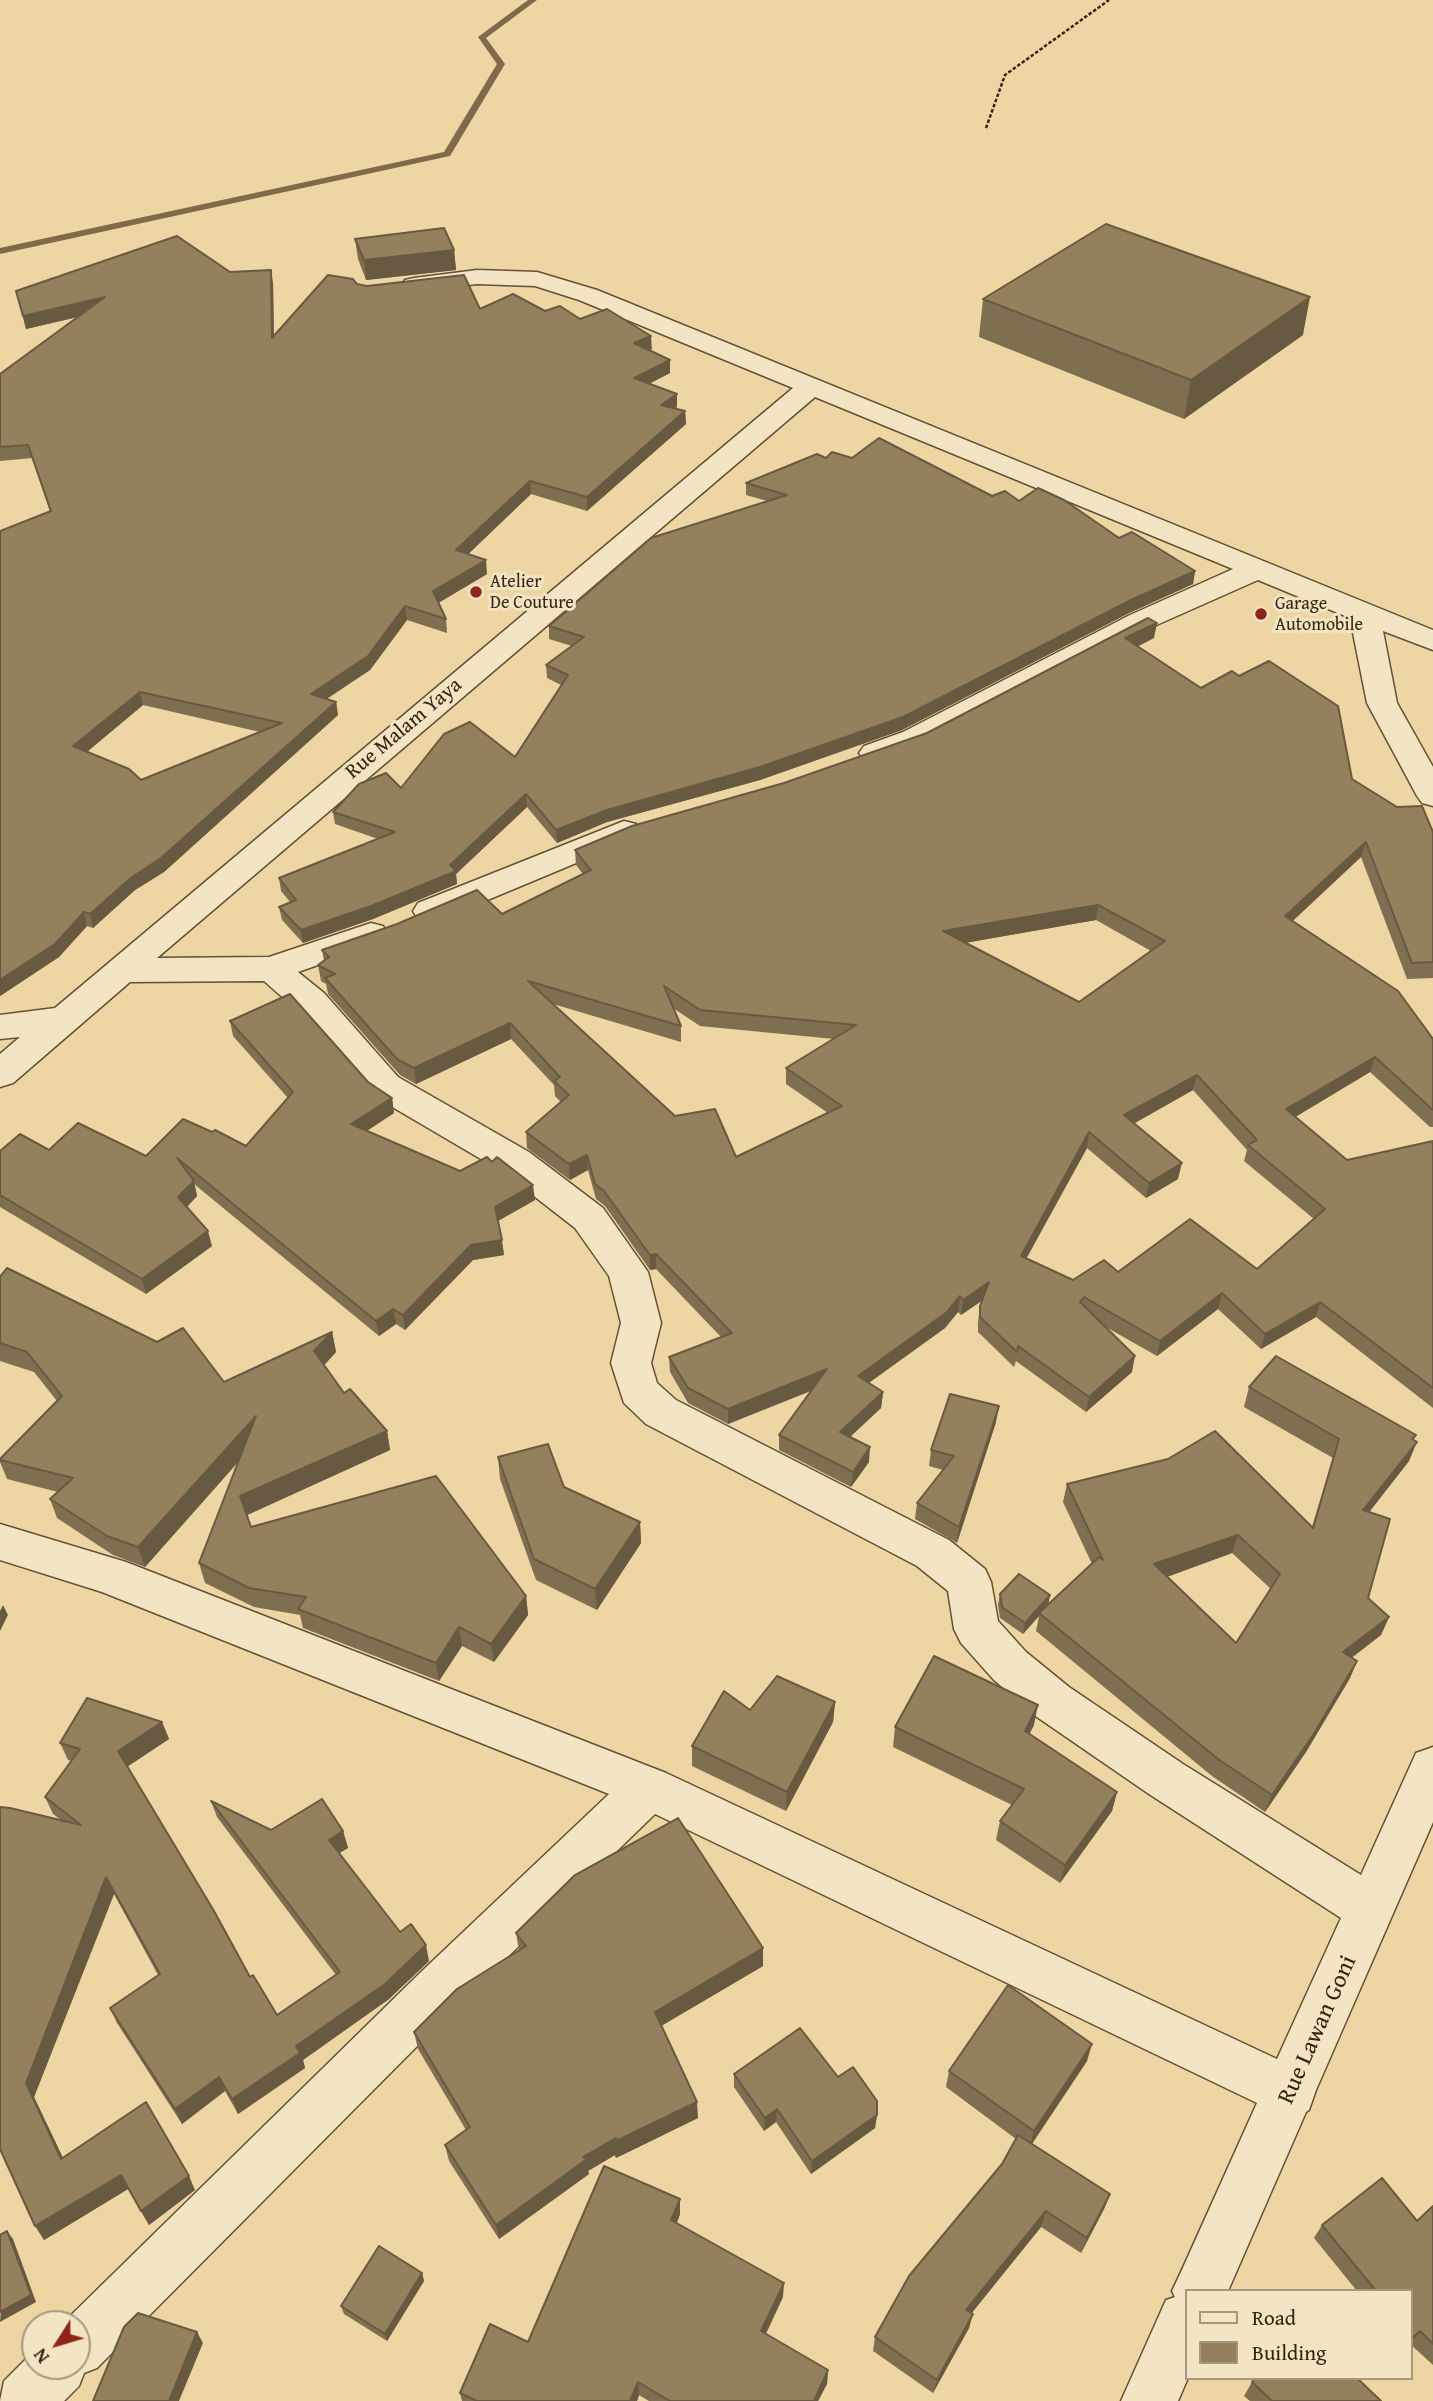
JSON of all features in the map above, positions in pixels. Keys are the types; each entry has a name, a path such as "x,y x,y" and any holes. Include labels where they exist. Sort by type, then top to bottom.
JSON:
{"street":[{"path":"391,288 477,277 537,279 588,295 1433,641"},
{"name":"Rue Malam Yaya","path":"0,1074 811,387"},
{"path":"847,764 914,739 1141,621 1258,569"},
{"path":"1364,613 1382,703 1433,796"},
{"path":"120,970 272,969 386,929 620,832 656,821"},
{"path":"272,969 311,1002 385,1086 516,1161 589,1218 628,1272 641,1323 631,1363 639,1391 661,1412 933,1553 969,1582 977,1629 1010,1666 1053,1702 1166,1779 1371,1909"},
{"path":"0,1027 63,1019"},
{"path":"0,1542 110,1575 649,1788 1291,2092"},
{"name":"Rue Lawan Goni","path":"1201,2289 1433,1769"},
{"path":"91,2334 440,1988 649,1788"},
{"path":"1149,2401 1184,2324"},
{"path":"24,2401 45,2380"}],"path":[{"path":"986,128 1005,75 1109,0"}],"building":[{"path":"1106,224 1310,297 1191,380 983,299"},
{"path":"444,228 454,250 364,260 355,239"},
{"path":"177,236 230,272 271,270 272,338 328,275 353,279 357,284 367,286 464,275 480,309 513,294 545,311 560,306 580,319 607,309 651,336 634,343 670,360 634,378 677,394 661,405 685,411 587,497 530,481 456,550 486,560 433,591 446,619 405,606 368,656 311,694 336,702 161,858 132,877 90,914 84,912 55,944 0,980 0,531 51,511 28,445 0,447 0,374 105,297 23,316 16,291","holes":["140,692 282,723 141,780 129,769 73,746"]},
{"path":"879,438 992,496 1005,491 1019,501 1038,488 1064,500 1119,538 1132,532 1195,571 1131,600 903,717 760,767 607,810 556,830 526,794 450,865 456,871 371,906 301,930 279,907 296,900 279,878 395,832 333,812 359,784 386,773 401,788 444,734 470,722 515,757 568,675 546,665 584,637 549,626 651,538 787,495 746,483 817,454 826,458 832,452 852,458"},
{"path":"1148,618 1157,623 1125,638 1201,688 1232,671 1239,676 1269,661 1338,706 1352,779 1397,807 1422,806 1433,832 1433,962 1412,963 1366,842 1285,916 1398,991 1433,1039 1433,1110 1375,1057 1286,1109 1347,1160 1433,1141 1433,1388 1320,1302 1265,1334 1222,1293 1160,1341 1084,1297 1080,1302 1135,1356 1089,1397 1018,1346 1017,1352 980,1317 980,1306 989,1282 963,1300 960,1296 947,1312 858,1376 883,1392 840,1432 870,1447 853,1472 779,1435 827,1369 728,1409 688,1388 669,1357 732,1333 656,1254 650,1255 604,1191 595,1184 587,1155 569,1164 526,1132 569,1095 554,1081 560,1077 510,1023 414,1068 397,1059 325,978 335,974 318,965 329,957 322,950 397,924 477,890 502,914 591,870 575,850 632,826 784,783 927,733","holes":["1098,905 1165,941 1079,1002 943,931","528,981 681,1026 664,986 700,1010 856,1025 786,1068 842,1106 736,1157 715,1109 675,1116","1197,1075 1257,1140 1248,1145 1325,1209 1257,1269 1190,1219 1118,1272 1104,1260 1073,1280 1021,1256 1089,1132 1149,1183 1182,1163 1124,1115"]},
{"path":"290,994 368,1082 392,1098 351,1124 460,1171 487,1157 492,1162 497,1157 533,1185 495,1207 502,1240 471,1245 403,1315 393,1309 376,1321 177,1158 194,1181 178,1197 208,1231 142,1279 0,1195 0,1151 20,1134 49,1150 78,1123 146,1156 183,1119 212,1132 215,1130 246,1146 293,1092 230,1021"},
{"path":"7,1268 157,1342 183,1328 224,1382 332,1332 314,1351 344,1393 350,1389 387,1431 240,1496 251,1527 436,1476 526,1596 491,1644 459,1627 436,1663 298,1609 306,1597 249,1588 199,1563 256,1416 138,1547 107,1536 50,1499 73,1478 0,1460 62,1396 27,1352 0,1343 0,1277"},
{"path":"1276,1356 1416,1435 1412,1439 1417,1442 1363,1510 1390,1519 1368,1598 1389,1617 1343,1652 1357,1661 1313,1735 1272,1795 1218,1759 1039,1613 1099,1557 1103,1560 1067,1484 1168,1459 1215,1431 1313,1528 1339,1439 1249,1387","holes":["1238,1535 1280,1574 1236,1643 1154,1564"]},
{"path":"950,1394 999,1406 959,1527 917,1503 954,1456 931,1450"},
{"path":"548,1444 564,1487 640,1522 595,1589 534,1559 498,1457"},
{"path":"1019,1574 1050,1595 1025,1623 1002,1607 1000,1594"},
{"path":"934,1656 1038,1705 1025,1731 1117,1792 1065,1865 1000,1821 1024,1789 895,1727"},
{"path":"777,1676 835,1702 787,1792 692,1746 724,1691 750,1710"},
{"path":"87,1698 162,1722 118,1751 214,1911 250,1977 253,1975 277,2015 340,1972 211,1801 271,1830 322,1799 343,1831 329,1840 400,1932 411,1924 426,1945 385,1984 296,2046 300,2053 232,2099 219,2077 175,2109 110,2008 160,1974 106,1877 26,2083 61,2159 146,2102 189,2176 141,2211 121,2175 35,2226 0,2149 0,1807 81,1825 45,1797 80,1749 60,1743"},
{"path":"678,1818 763,1948 655,2012 697,2102 614,2142 616,2138 583,2157 587,2159 496,2225 445,2145 470,2127 414,2032 457,1989 526,1946 516,1933 575,1875"},
{"path":"1008,1985 1092,2044 1034,2131 949,2071"},
{"path":"800,2028 838,2077 853,2067 877,2101 877,2115 812,2161 777,2109 765,2118 734,2074"},
{"path":"1018,2135 1110,2194 1087,2238 1046,2211 966,2310 973,2314 937,2380 875,2337 909,2276 1002,2164"},
{"path":"604,2166 680,2199 671,2220 784,2283 761,2331 828,2370 814,2401 670,2401 638,2382 630,2401 477,2401 460,2393 490,2324 528,2342"},
{"path":"1382,2178 1417,2221 1433,2206 1433,2344 1420,2331 1412,2336 1412,2289 1374,2289 1322,2225"},
{"path":"7,2231 31,2295 0,2312 0,2235"},
{"path":"379,2246 422,2273 385,2334 341,2306"},
{"path":"138,2313 197,2332 169,2401 93,2401 124,2327"},
{"path":"1359,2380 1381,2401 1272,2401 1252,2382"}],"waterway":[{"path":"0,251 447,154 501,64 482,37 533,0"}],"place":[{"name":"Atelier De Couture","path":"476,592"},
{"name":"Garage Automobile","path":"1261,614"}]}
